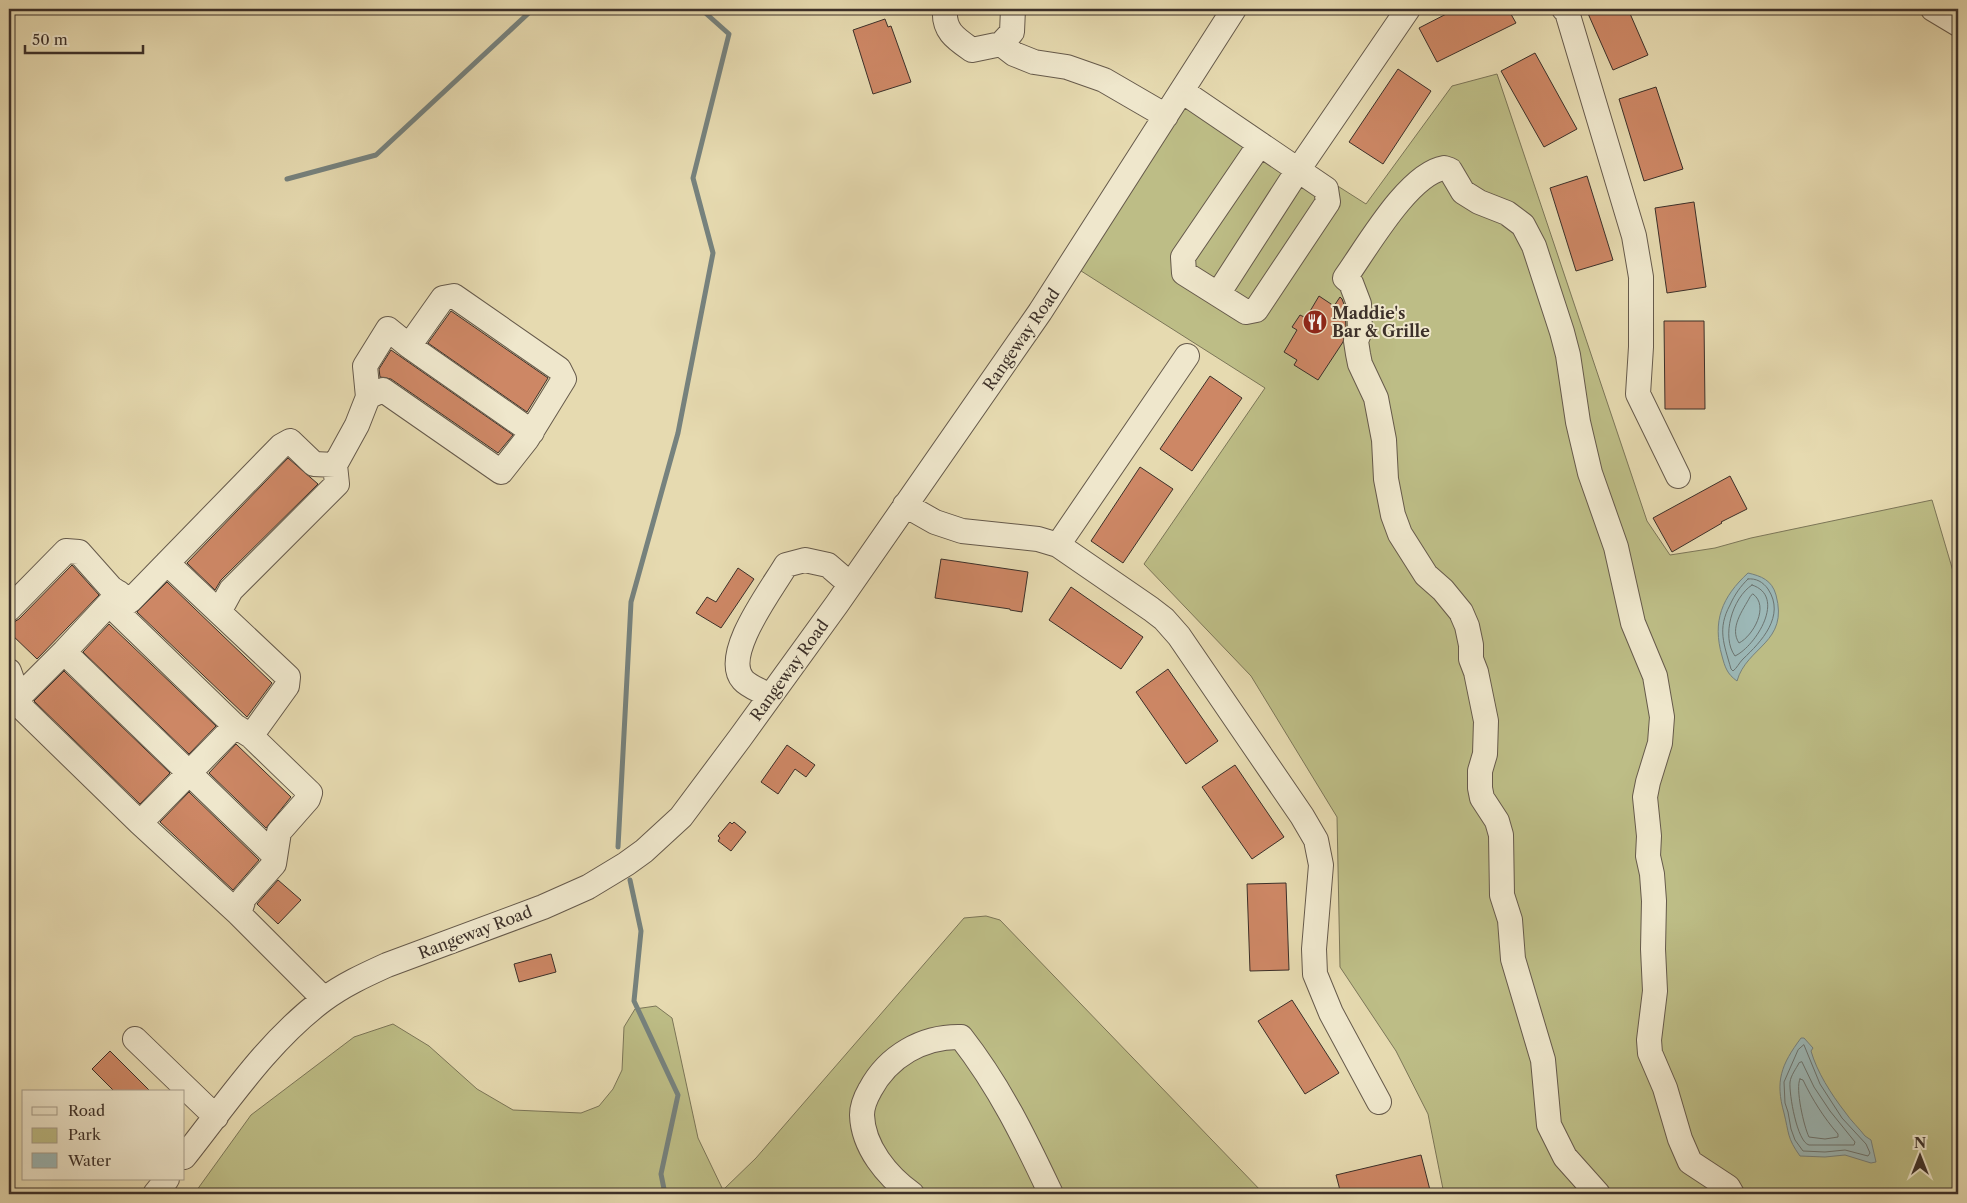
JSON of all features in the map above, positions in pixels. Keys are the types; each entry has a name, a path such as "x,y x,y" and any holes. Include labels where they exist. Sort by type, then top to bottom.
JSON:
{"street":[{"path":"945,9 944,20 954,37 972,50 1000,44 1012,32 1013,9"},
{"name":"Rangeway Road","path":"185,1156 257,1065 282,1037 324,999 364,976 588,887 644,851 681,817 850,584 1040,312 1234,9"},
{"path":"1218,294 1298,170 1408,9"},
{"path":"1564,9 1567,12 1634,236 1641,277 1641,347 1638,394 1678,476"},
{"path":"1933,9 1958,24"},
{"path":"1000,44 1014,54 1034,62 1067,67 1104,80 1166,116"},
{"path":"1182,91 1260,144 1326,189 1328,202 1256,310 1246,312 1184,273 1183,257 1260,144"},
{"path":"1598,1194 1565,1157 1549,1125 1543,1060 1513,959 1510,920 1502,895 1500,835 1497,821 1482,798 1480,788 1480,771 1485,754 1486,721 1476,672 1471,659 1471,645 1467,626 1460,612 1443,590 1426,575 1400,534 1386,479 1384,440 1376,398 1360,364 1356,342 1360,331 1359,304 1351,284 1345,278 1407,192 1429,173 1444,168 1450,170 1463,192 1480,202 1508,213 1523,225 1534,246 1562,332 1568,355 1578,422 1591,479 1616,547 1633,623 1655,676 1662,717 1660,743 1645,797 1649,836 1648,856 1652,874 1654,901 1653,949 1655,991 1649,1040 1650,1053 1665,1088 1680,1139 1690,1162 1728,1187 1732,1194"},
{"path":"368,397 383,390 501,472 532,432 564,379 559,369 454,296 443,298 409,346"},
{"path":"219,612 231,590 337,484 335,464 357,425 368,397 365,366 388,329 409,346 532,432"},
{"path":"1058,545 1187,356"},
{"path":"114,598 130,601 281,446 290,441 314,464 335,464"},
{"path":"904,505 935,522 962,531 1038,539 1058,545 1151,609 1169,624 1179,636 1310,827 1318,847 1321,865 1314,949 1316,974 1332,1013 1379,1102"},
{"path":"9,609 66,551 79,552 112,588 114,598 243,731 310,793 308,799 279,832 274,864 244,898 239,914"},
{"path":"770,696 743,680 736,665 739,647 750,624 786,566 805,560 828,566 850,584"},
{"path":"140,823 189,773 243,731 288,686 288,677 167,563"},
{"path":"18,698 114,598"},
{"path":"64,652 274,855"},
{"path":"9,671 22,708 140,823 239,914 324,999"},
{"path":"912,1194 894,1181 873,1150 866,1137 862,1114 866,1098 876,1079 892,1060 917,1044 945,1036 961,1037 984,1066 1004,1098 1051,1194"},
{"path":"135,1039 216,1117"},
{"path":"155,1194 166,1180"}],"green space":[{"path":"1497,74 1647,521 1670,555 1715,548 1751,538 1932,500 1958,588 1958,1194 1435,1194 1443,1189 1428,1114 1396,1051 1340,967 1337,817 1251,676 1144,564 1265,388 1078,269 1188,91 1366,204 1452,86"},
{"path":"986,916 1000,920 1264,1194 194,1194 251,1115 354,1037 393,1024 429,1046 477,1089 513,1110 581,1113 599,1106 613,1089 622,1070 624,1027 635,1009 656,1006 672,1018 698,1138 723,1190 756,1158 964,918"}],"water":[{"path":"1748,573 1762,577 1772,586 1776,595 1777,624 1765,643 1742,669 1737,681 1725,667 1719,643 1719,621 1721,610 1732,591"},
{"path":"1801,1038 1804,1038 1813,1048 1811,1051 1817,1067 1835,1098 1852,1121 1871,1140 1876,1162 1871,1163 1845,1155 1825,1157 1800,1156 1796,1150 1788,1131 1781,1102 1780,1082 1784,1065"}],"building":[{"path":"1456,9 1508,9 1516,23 1437,62 1419,28"},
{"path":"1586,9 1628,9 1648,55 1613,70"},
{"path":"885,19 888,27 891,26 911,82 873,94 853,30"},
{"path":"1535,53 1577,129 1544,147 1501,71"},
{"path":"1398,69 1431,91 1383,164 1349,142"},
{"path":"1656,87 1683,169 1644,181 1619,99"},
{"path":"1587,176 1613,260 1576,271 1550,188"},
{"path":"1694,202 1706,287 1667,293 1655,208"},
{"path":"1319,296 1334,306 1340,297 1342,299 1345,307 1346,329 1343,342 1318,380 1294,365 1297,360 1284,352 1297,330 1292,327 1300,315 1306,318"},
{"path":"451,311 548,378 527,412 428,343"},
{"path":"1664,321 1704,321 1705,409 1665,409"},
{"path":"391,350 513,435 498,453 391,379 380,377 379,369"},
{"path":"1210,376 1242,398 1192,471 1160,449"},
{"path":"288,458 318,484 221,580 215,590 187,563"},
{"path":"1140,467 1173,489 1123,563 1091,541"},
{"path":"1730,476 1747,509 1721,522 1672,552 1653,518"},
{"path":"941,559 1028,572 1022,612 935,598"},
{"path":"72,565 99,595 37,659 9,632 9,625 19,619"},
{"path":"738,568 754,579 721,628 696,613 707,597 716,602"},
{"path":"167,582 272,683 247,717 137,612"},
{"path":"1071,587 1143,637 1121,669 1049,620"},
{"path":"109,624 216,726 189,754 83,652"},
{"path":"1168,669 1218,741 1186,764 1136,692"},
{"path":"64,671 170,773 140,804 34,701"},
{"path":"236,744 291,797 266,828 209,773"},
{"path":"787,745 815,765 806,777 795,769 778,794 761,782"},
{"path":"1235,765 1284,837 1252,859 1202,787"},
{"path":"189,792 259,860 233,890 160,822"},
{"path":"730,822 732,824 734,822 746,832 731,851 718,841 720,838 718,836"},
{"path":"278,880 301,900 278,924 257,904"},
{"path":"1286,883 1289,970 1250,971 1247,884"},
{"path":"551,954 556,972 519,982 514,964"},
{"path":"1292,1000 1339,1073 1305,1094 1258,1021"},
{"path":"110,1051 149,1090 113,1090 92,1069"},
{"path":"1421,1155 1431,1194 1341,1194 1336,1175"}],"waterway":[{"path":"287,179 376,155 533,9"},
{"path":"618,847 631,602 678,433 713,253 693,178 729,34 701,9"},
{"path":"630,880 641,931 634,1001 678,1095 661,1174 665,1194"}],"place":[{"name":"Maddie's Bar & Grille","path":"1315,322"}]}
